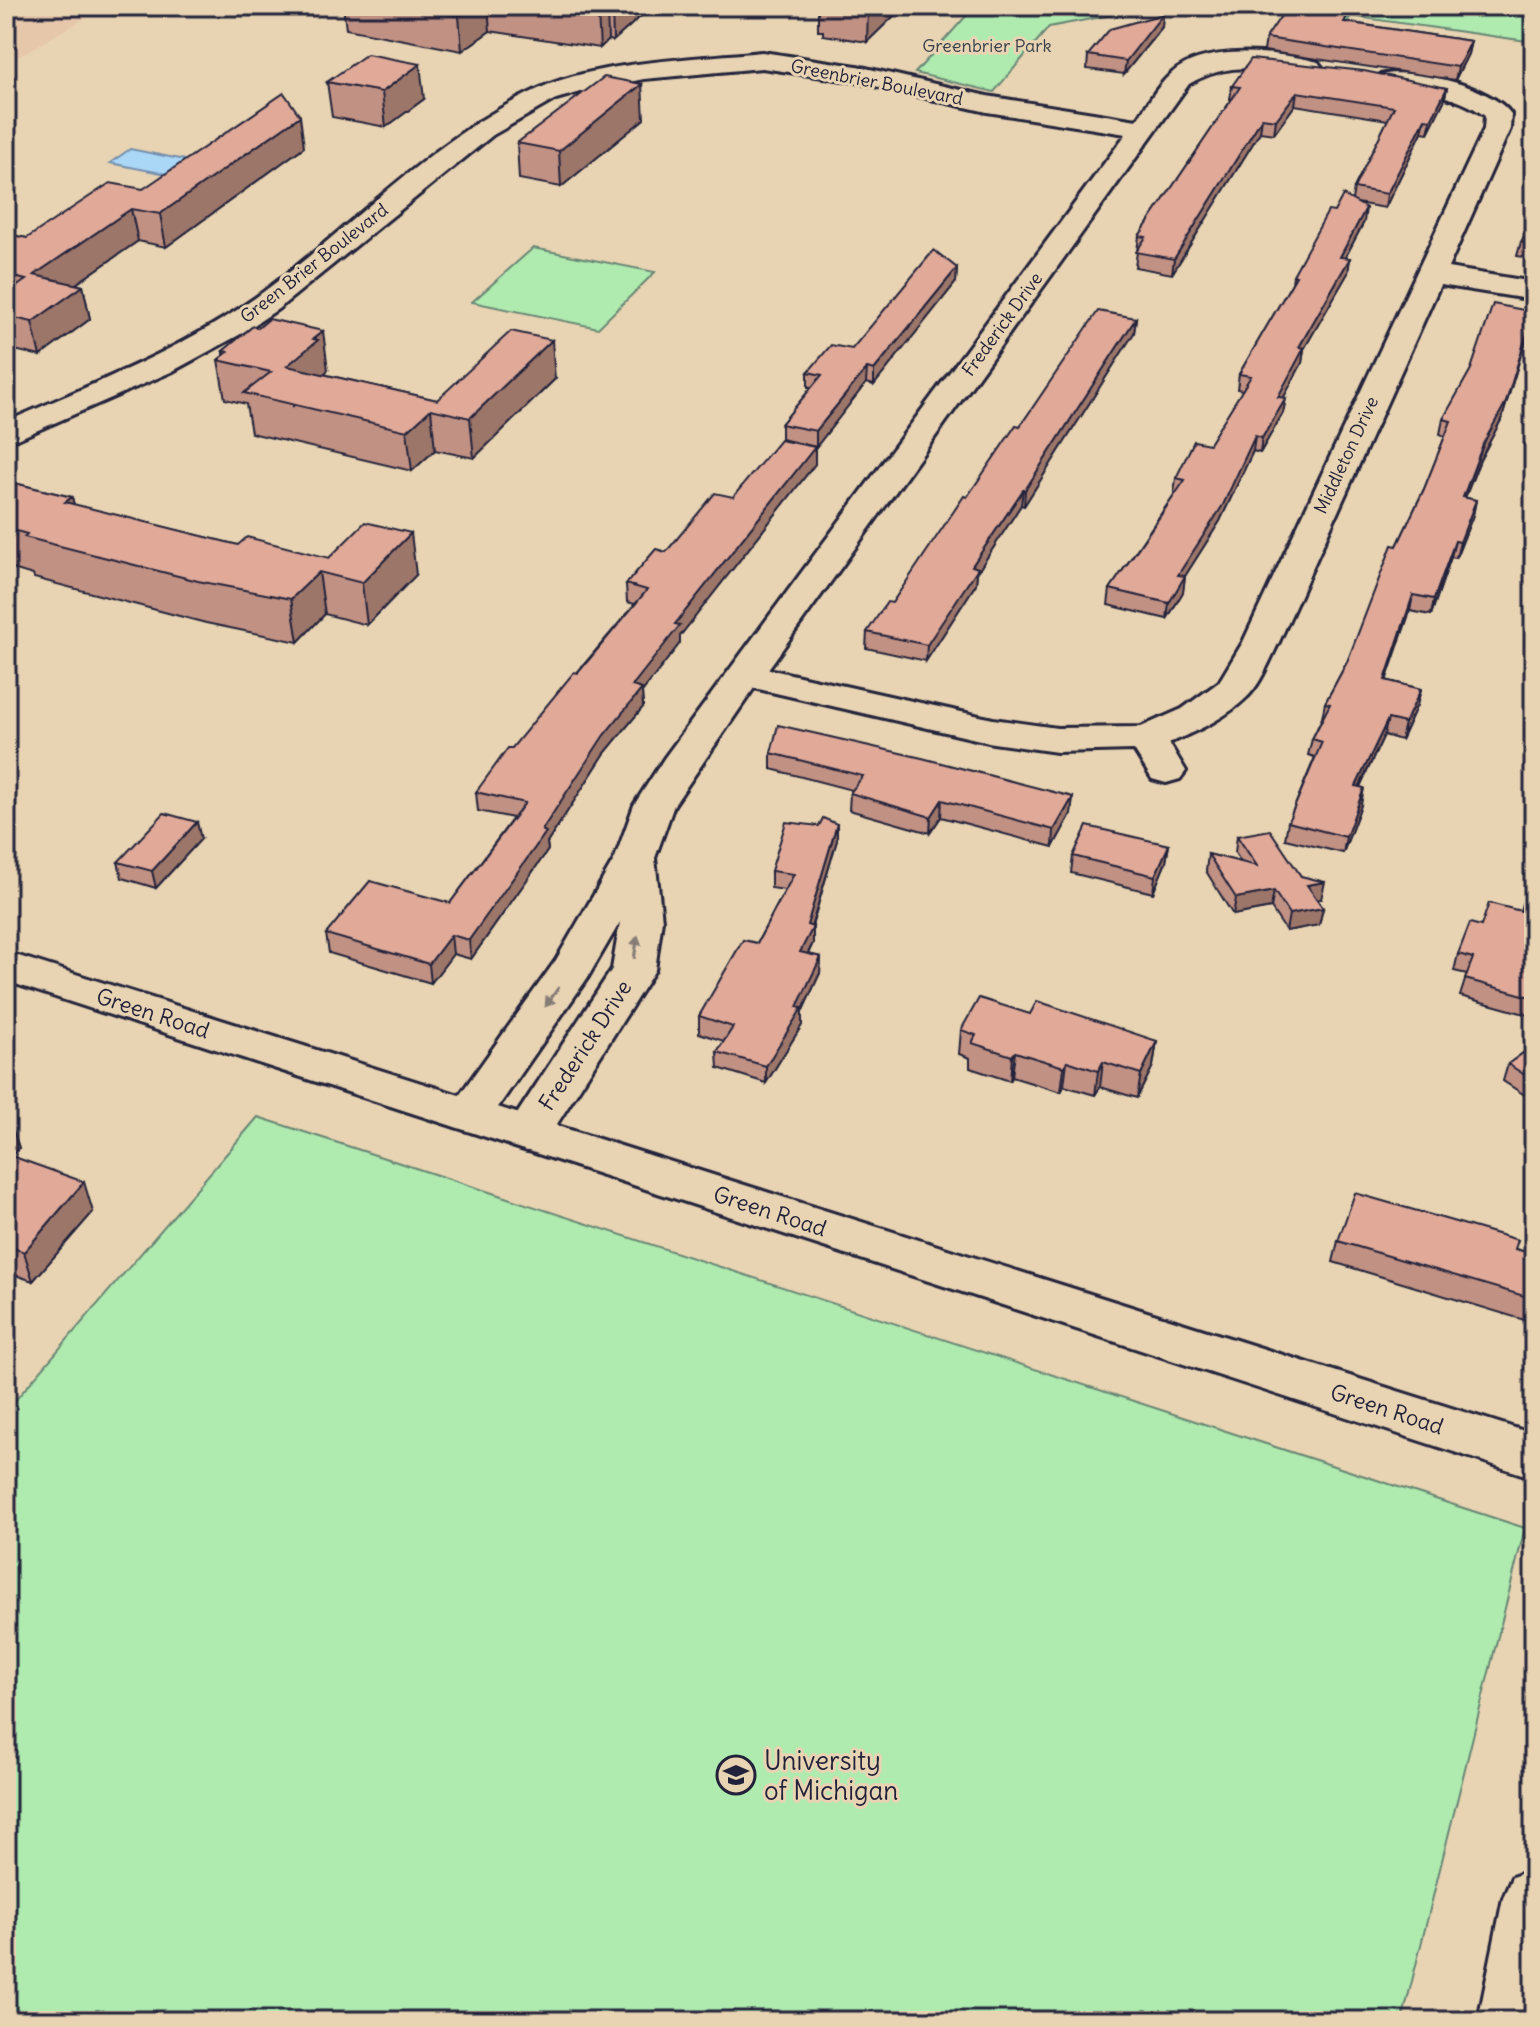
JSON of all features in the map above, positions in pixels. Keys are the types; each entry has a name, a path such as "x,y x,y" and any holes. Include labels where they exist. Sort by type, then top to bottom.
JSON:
{"street":[{"name":"Frederick Drive","path":"469,1114 573,967 635,858 654,805 671,778 1180,79 1207,64 1247,59 1446,88 1487,103 1498,114 1497,129"},
{"name":"Greenbrier Boulevard","path":"611,76 762,60 857,74 987,104 1143,129"},
{"name":"Green Brier Boulevard","path":"6,434 160,365 228,329 267,303 484,129 547,94 611,76"},
{"name":"Middleton Drive","path":"747,675 993,731 1057,740 1147,738 1195,717 1234,689 1261,642 1497,129"},
{"path":"1429,274 1534,291"},
{"path":"1147,738 1166,771"},
{"name":"Frederick Drive","path":"527,1134 633,970 641,920 635,858"},
{"name":"Green Road","path":"6,966 1534,1456"},
{"path":"1510,2021 1534,1898"}],"shaded area":[{"path":"6,6 106,6 6,64"}],"green space":[{"name":"Greenbrier Park","path":"975,6 1159,6 1049,27 994,92 915,73"},
{"path":"1285,6 1534,6 1534,42 1351,16 1324,57 1313,56 1340,14"},
{"path":"533,248 655,272 598,328 472,302"},
{"name":"University of Michigan","path":"258,1117 1525,1528 1402,2021 6,2021 6,1411"}],"water":[{"path":"130,149 195,162 176,176 110,163"}],"building":[{"path":"402,6 474,6 459,16"},
{"path":"549,6 607,6 598,13"},
{"path":"1285,10 1347,17 1344,22 1471,41 1458,67 1266,38"},
{"path":"1163,14 1126,61 1088,55 1110,29"},
{"path":"367,54 420,64 382,92 327,82"},
{"path":"1251,59 1364,71 1447,88 1431,120 1425,119 1387,194 1354,188 1394,107 1297,92 1276,120 1262,118 1174,259 1136,252 1146,237 1139,236 1240,87 1232,86"},
{"path":"604,77 642,84 559,151 517,143"},
{"path":"284,93 300,116 160,214 131,209 34,275 83,286 32,322 6,316 6,294 26,280 6,275 6,234 27,238 110,183 143,189"},
{"path":"1343,195 1366,208 1340,257 1350,258 1299,347 1304,348 1278,397 1286,398 1262,438 1255,436 1223,505 1178,575 1185,576 1169,603 1110,589 1185,480 1176,478 1194,441 1209,444 1251,376 1239,374 1296,276 1293,275 1328,211 1334,212"},
{"path":"1534,220 1534,245 1521,242"},
{"path":"934,250 957,268 874,370 867,368 816,431 781,424 822,375 808,372 831,345 852,349"},
{"path":"1493,304 1534,312 1534,320 1527,333 1506,402 1483,444 1463,497 1476,500 1460,542 1455,541 1434,599 1413,595 1385,680 1421,689 1405,723 1388,719 1356,786 1364,788 1346,837 1288,822 1322,742 1312,739 1330,704 1325,703 1347,662 1392,545 1397,546 1424,489 1451,421 1443,419 1471,369"},
{"path":"1098,311 1136,318 972,566 978,568 927,645 867,632 887,602 892,603 1016,425 1020,426"},
{"path":"269,319 323,331 313,339 318,340 287,366 437,400 511,331 552,340 470,418 431,409 407,431 244,393 271,372 218,360 228,352 223,351 253,326 258,328"},
{"path":"780,440 815,447 675,624 680,625 632,686 642,689 604,735 542,830 546,832 469,940 451,935 429,964 326,934 370,881 450,903 525,803 476,792 508,748 512,748 574,672 578,673 647,590 626,584 656,549 666,552 715,493 733,497"},
{"path":"6,481 72,497 65,502 238,545 247,537 329,558 365,522 411,533 362,583 319,572 291,599 198,581 24,537 27,534 6,528"},
{"path":"778,725 1073,797 1054,830 942,800 931,817 850,793 863,776 771,753"},
{"path":"164,813 197,822 152,871 118,862"},
{"path":"823,818 837,824 807,925 813,927 800,952 821,957 797,1007 802,1008 766,1066 717,1052 733,1027 699,1016 743,940 757,943 794,874 771,871 786,822 819,826"},
{"path":"1087,826 1169,845 1155,876 1073,856"},
{"path":"1270,830 1301,876 1325,882 1307,885 1323,908 1289,914 1274,891 1236,898 1208,854 1257,866 1237,836"},
{"path":"1534,861 1534,998 1465,979 1473,958 1458,954 1470,923 1481,926 1489,903 1521,911"},
{"path":"979,998 1030,1014 1037,1001 1157,1041 1141,1074 1103,1062 1098,1071 1067,1061 1064,1067 1015,1052 1012,1056 972,1043 976,1035 961,1030"},
{"path":"1534,1045 1534,1081 1508,1064"},
{"path":"6,1154 84,1182 24,1252 6,1245"},
{"path":"1355,1193 1518,1240 1515,1249 1534,1254 1534,1299 1338,1241"}],"place":[{"name":"University of Michigan","path":"736,1775"}]}
